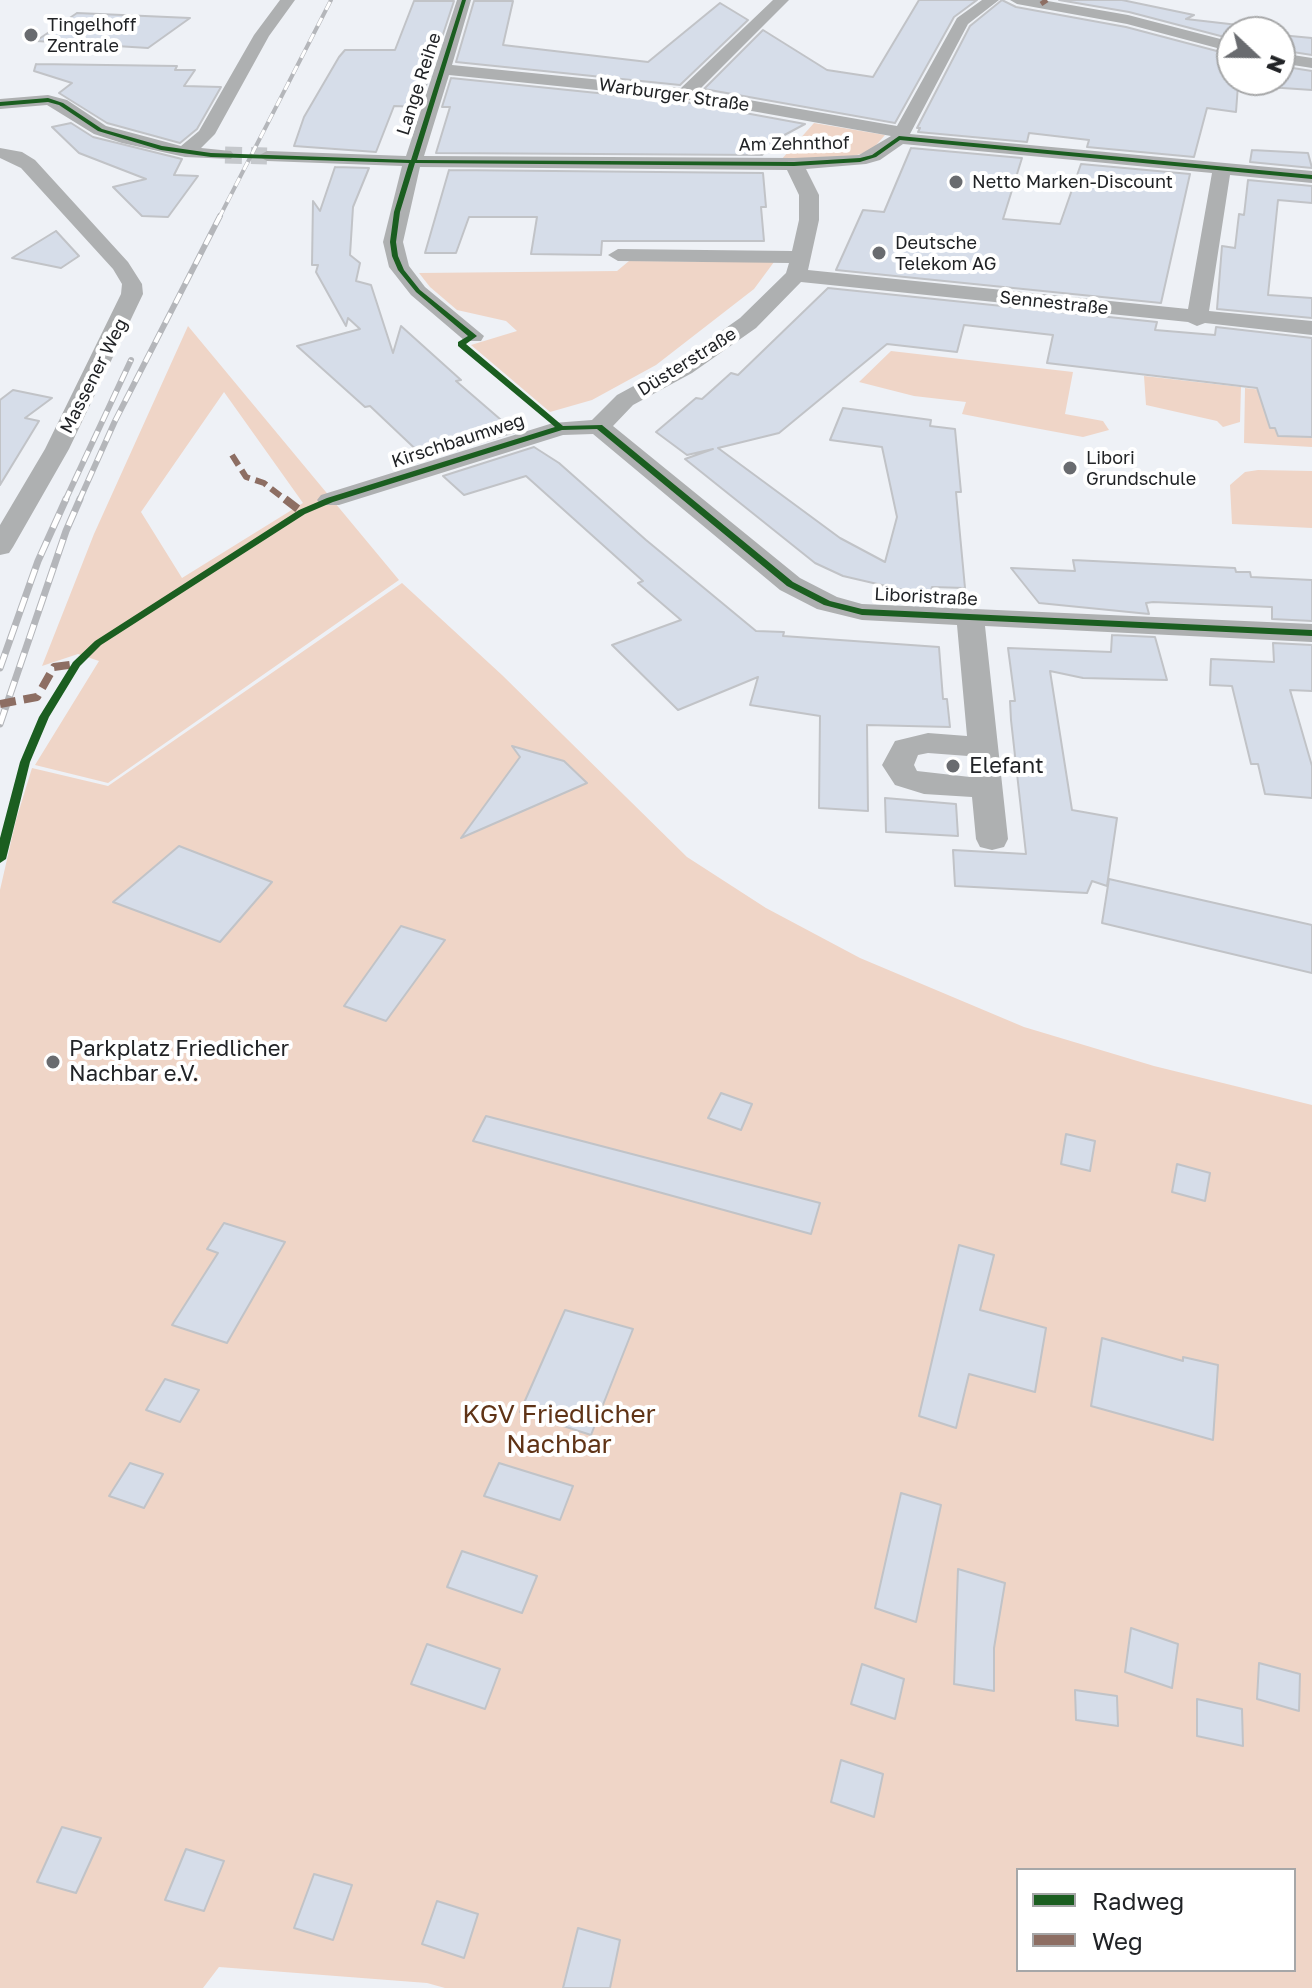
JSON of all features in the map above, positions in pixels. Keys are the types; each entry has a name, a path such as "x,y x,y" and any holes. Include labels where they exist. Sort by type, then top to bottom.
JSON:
{"street":[{"path":"185,152 206,134 262,35 288,0"},
{"name":"Lange Reihe","path":"464,0 393,232 395,256 401,270 418,291 473,336"},
{"path":"685,94 782,0"},
{"path":"992,0 962,21 900,135 1312,177"},
{"path":"1017,0 1044,2 1128,20 1216,43"},
{"name":"Warburger Straße","path":"444,70 479,71 685,94 900,135"},
{"path":"0,104 48,100 61,104 100,130 185,152 225,155"},
{"name":"Am Zehnthof","path":"267,156 413,162 794,164 860,160 874,156 900,135"},
{"name":"Massener Weg","path":"0,153 16,156 28,164 121,266 132,284 128,307 57,449 0,547"},
{"path":"618,255 798,266 809,220 809,195 794,164"},
{"path":"1197,319 1222,167"},
{"name":"Sennestraße","path":"798,266 1197,319 1312,328"},
{"name":"Düsterstraße","path":"599,427 625,400 684,368 748,323 798,266"},
{"name":"Kirschbaumweg","path":"330,500 561,428 599,427"},
{"name":"Liboristraße","path":"599,427 790,584 827,603 862,612 1312,633"},
{"name":"Liboristraße","path":"970,617 992,839"},
{"path":"983,747 928,743 906,748 898,765 906,778 924,784 987,788"}],"green space":[{"path":"814,123 885,135 871,151 850,157 780,161"},
{"path":"629,261 774,262 754,289 656,365 592,400 550,412 471,345 517,331 506,321 457,310 419,273 617,271"},
{"path":"188,326 399,580 108,783 35,765 99,661 78,654 42,666 94,534","holes":["224,392 303,503 182,578 141,512"]},
{"path":"891,351 1073,372 1065,414 1103,421 1109,430 1083,437 1024,426 962,414 966,402 914,396 859,382"},
{"path":"1144,376 1241,387 1240,422 1223,427 1217,421 1146,405"},
{"path":"1245,388 1312,396 1270,428 1275,428 1278,436 1312,437 1312,447 1244,443"},
{"path":"1312,471 1312,528 1232,524 1230,485 1245,472"},
{"name":"KGV Friedlicher Nachbar","path":"402,583 502,675 687,857 766,908 860,958 1024,1027 1154,1066 1312,1105 1312,1988 445,1988 427,1983 219,1967 203,1988 0,1988 0,890 32,768 108,786"}],"building":[{"path":"919,0 977,0 954,17 895,123 704,89 763,30 827,70 873,77"},
{"path":"1002,0 1016,7 1126,27 1216,51 1216,96 1237,96 1236,112 1207,108 1194,157 1087,147 1089,140 1029,133 1027,142 918,132 920,128 917,128 970,26"},
{"path":"1059,0 1122,0 1194,15 1186,19 1216,22 1216,35 1129,12"},
{"path":"414,1 454,1 419,107 394,106 376,152 294,146 304,117 339,57 345,50 395,50"},
{"path":"474,1 513,1 503,45 648,62 720,3 748,20 680,85 456,62"},
{"path":"77,13 190,18 148,48 36,41"},
{"path":"1296,36 1312,38 1312,55 1296,52"},
{"path":"36,64 177,66 175,70 195,70 184,86 221,87 197,129 180,143 107,123 59,93 72,83 34,71"},
{"path":"1296,68 1312,71 1312,90 1296,89"},
{"path":"451,78 685,102 805,124 777,139 762,155 436,153 450,107 442,107"},
{"path":"71,123 93,137 182,159 174,175 198,176 168,217 142,216 113,187 146,179 79,153 52,127"},
{"path":"911,148 1022,158 1003,219 1060,224 1081,164 1190,174 1161,303 836,270 863,210 884,212"},
{"path":"1252,150 1308,153 1312,168 1250,162"},
{"path":"335,167 369,168 353,207 350,255 360,263 356,281 371,285 393,353 401,326 461,380 456,381 515,432 426,459 370,406 365,407 297,346 360,329 348,318 346,326 316,272 318,265 312,265 313,201 320,211"},
{"path":"449,170 763,173 766,207 761,207 764,241 602,241 601,255 531,254 537,217 469,217 456,253 425,253"},
{"path":"1248,180 1312,186 1312,203 1278,200 1268,295 1312,298 1312,318 1217,309 1222,246 1235,248 1239,214 1244,215"},
{"path":"56,231 79,256 61,268 12,258"},
{"path":"828,288 1157,322 1155,330 1215,335 1216,327 1312,338 1312,437 1278,436 1275,428 1270,428 1257,388 1047,363 1053,335 964,325 957,352 887,344 779,433 718,448 840,538 885,562 897,517 882,447 830,440 843,408 931,420 930,426 955,429 961,492 956,492 965,588 932,587 929,596 843,576 815,563 685,459 713,449 687,455 656,432 696,398 702,399 731,373 738,375"},
{"path":"13,390 52,398 25,418 39,421 0,485 0,400"},
{"path":"534,447 559,463 756,631 784,632 783,636 939,647 943,699 947,699 950,727 867,725 868,811 819,808 820,716 750,705 758,677 678,710 612,645 681,620 638,583 643,581 526,476 464,495 443,476"},
{"path":"1073,560 1235,568 1236,572 1250,572 1251,577 1312,580 1312,621 1272,619 1272,607 1153,602 1146,603 1149,614 1039,603 1011,568 1075,571"},
{"path":"1112,635 1155,637 1167,680 1083,678 1050,671 1072,810 1117,818 1107,886 1092,881 1087,893 955,886 953,850 1026,854 1011,720 1010,701 1015,701 1008,648 1111,652"},
{"path":"1273,643 1312,645 1312,691 1290,690 1312,766 1312,798 1265,794 1258,764 1251,764 1232,686 1210,685 1211,659 1274,662"},
{"path":"512,746 564,761 587,783 461,838 520,757"},
{"path":"885,798 956,804 958,836 886,832"},
{"path":"179,846 272,882 220,942 113,902"},
{"path":"1109,879 1312,925 1312,973 1102,923"},
{"path":"401,926 445,940 386,1021 344,1006"},
{"path":"721,1093 752,1104 741,1130 708,1118"},
{"path":"486,1116 820,1203 811,1234 473,1141"},
{"path":"1066,1134 1095,1141 1090,1171 1061,1164"},
{"path":"1177,1164 1210,1173 1205,1201 1172,1192"},
{"path":"224,1223 285,1242 227,1343 172,1325 218,1253 207,1249"},
{"path":"959,1245 994,1255 980,1310 1046,1328 1035,1392 969,1374 956,1428 919,1416"},
{"path":"565,1310 633,1329 591,1435 520,1412"},
{"path":"1102,1338 1183,1361 1183,1357 1218,1365 1213,1440 1091,1406"},
{"path":"165,1379 199,1390 180,1422 146,1410"},
{"path":"130,1463 163,1474 144,1508 109,1496"},
{"path":"499,1463 573,1486 560,1520 484,1496"},
{"path":"901,1493 941,1505 916,1622 875,1608"},
{"path":"462,1551 537,1576 522,1613 447,1587"},
{"path":"958,1569 1005,1583 994,1648 994,1691 954,1684"},
{"path":"1131,1628 1178,1644 1172,1688 1125,1672"},
{"path":"427,1644 500,1669 485,1709 411,1684"},
{"path":"1259,1663 1300,1674 1299,1711 1257,1699"},
{"path":"862,1664 904,1679 895,1719 851,1704"},
{"path":"1075,1690 1117,1696 1118,1726 1076,1720"},
{"path":"1197,1699 1242,1709 1243,1746 1197,1736"},
{"path":"841,1760 883,1774 874,1817 831,1802"},
{"path":"62,1827 101,1838 76,1893 37,1882"},
{"path":"186,1849 224,1861 204,1911 165,1900"},
{"path":"314,1874 352,1885 333,1940 294,1928"},
{"path":"437,1901 478,1914 464,1958 422,1944"},
{"path":"578,1928 620,1940 610,1988 563,1988"}],"tunnel":[{"path":"225,155 267,156"}],"railway":[{"path":"219,218 331,0"},
{"path":"79,501 115,421 220,216"},
{"path":"65,501 131,360"},
{"path":"0,668 38,561 66,499"},
{"path":"0,724 66,531 80,499"}],"marked path":[{"path":"1041,4 1047,0"},
{"path":"232,455 246,477 264,483 302,512"},
{"path":"0,704 37,697 54,667 76,664"}],"cycle path":[{"path":"464,0 397,212 393,242 395,256 401,270 418,291 473,336 461,344 561,428"},
{"path":"0,104 48,100 61,104 100,130 161,148 211,155 458,163 794,164 860,160 874,156 899,138 1312,177"},
{"path":"0,859 25,762 44,717 76,664 98,643 302,512 330,500 561,428 599,427 790,584 827,603 862,612 1312,633"}],"place":[{"name":"Tingelhoff Zentrale","path":"31,35"},
{"name":"Netto Marken-Discount","path":"956,182"},
{"name":"Deutsche Telekom AG","path":"879,253"},
{"name":"Libori Grundschule","path":"1070,468"},
{"name":"Elefant","path":"953,766"},
{"name":"Parkplatz Friedlicher Nachbar e.V.","path":"53,1062"}]}
